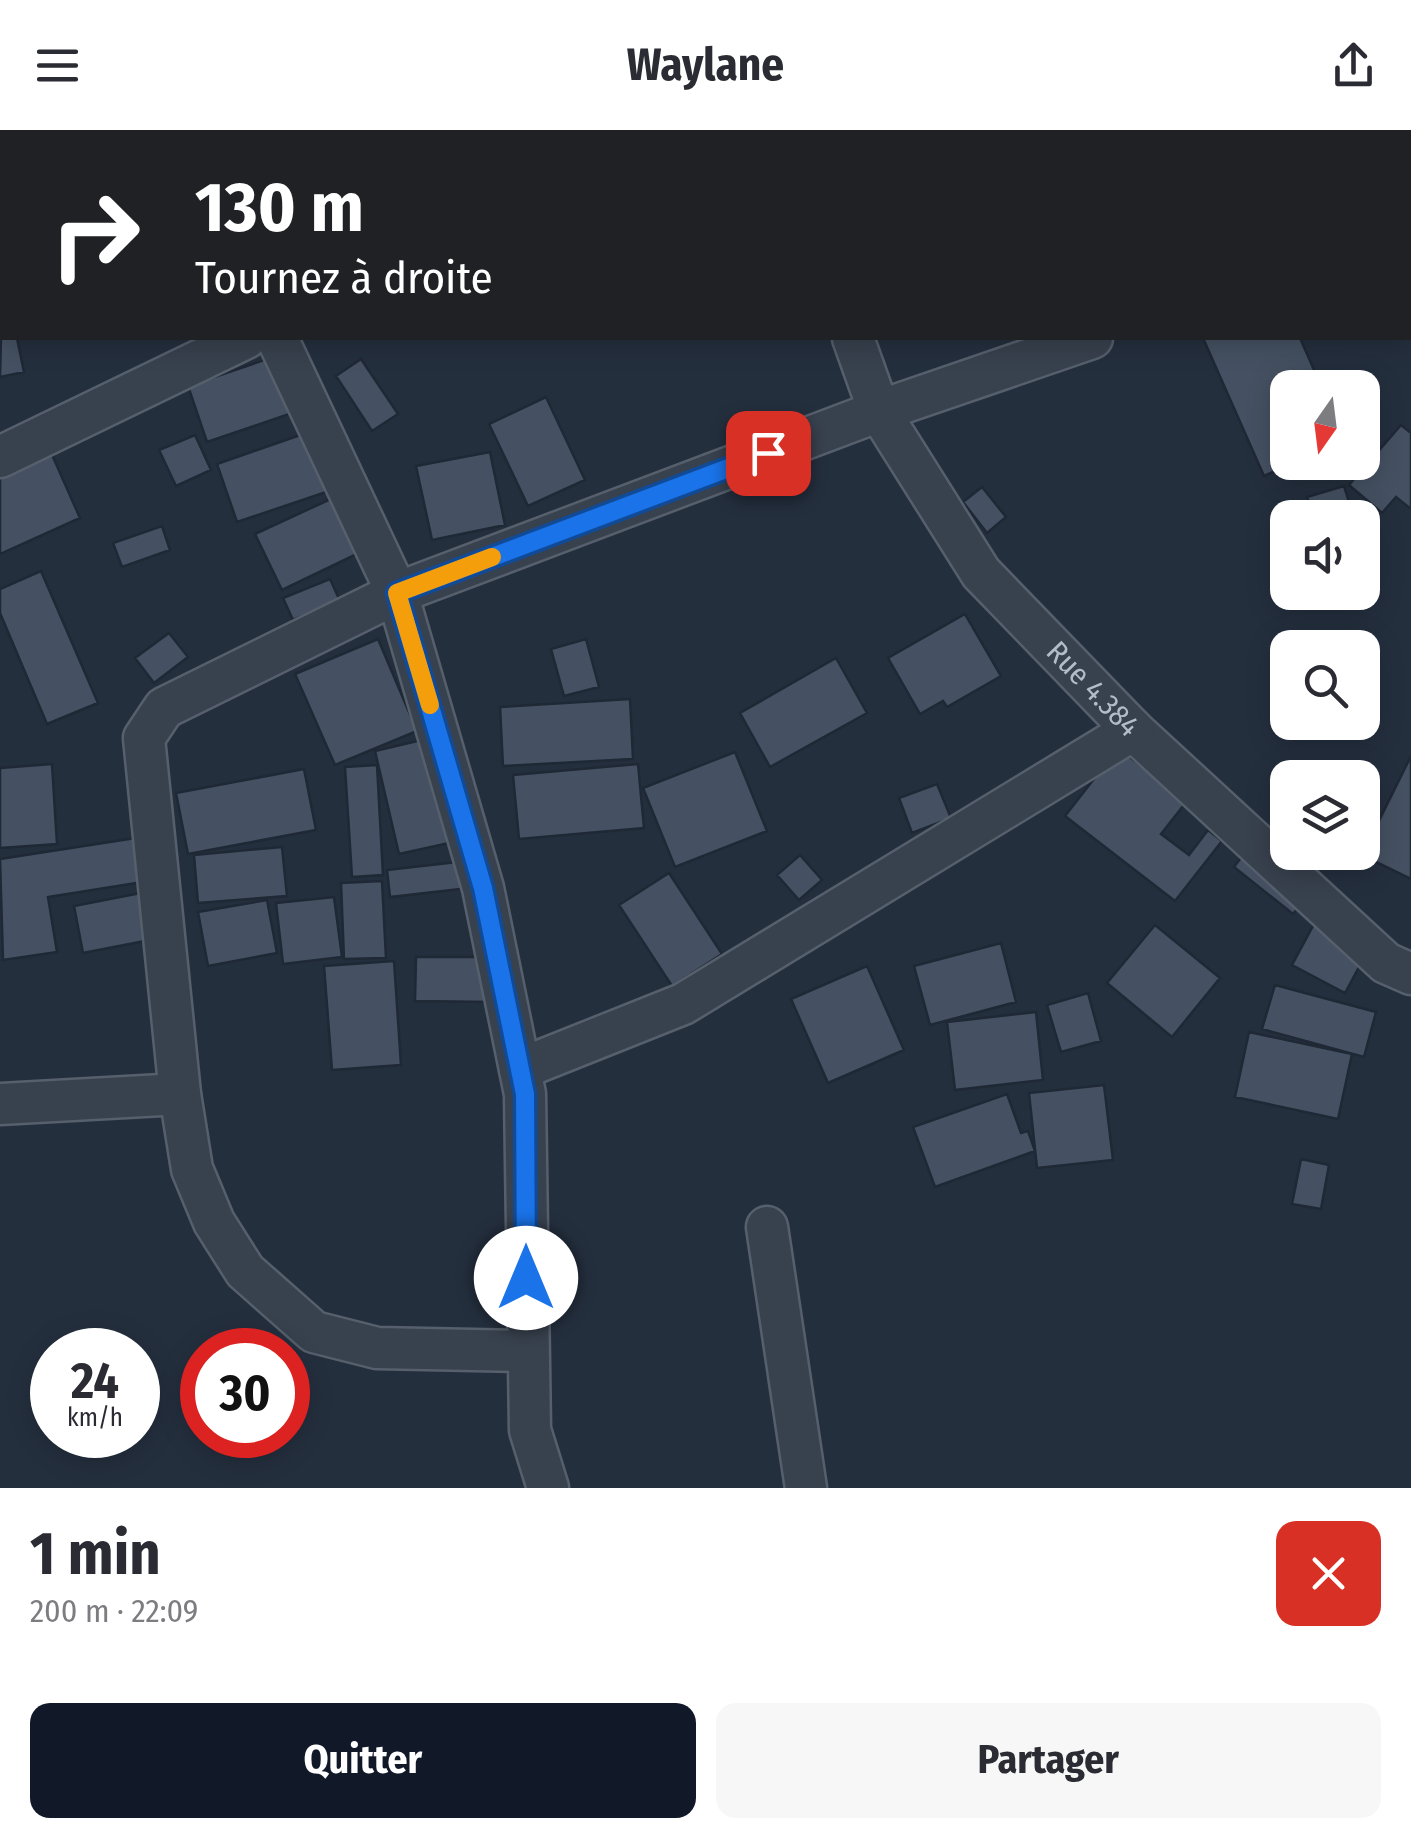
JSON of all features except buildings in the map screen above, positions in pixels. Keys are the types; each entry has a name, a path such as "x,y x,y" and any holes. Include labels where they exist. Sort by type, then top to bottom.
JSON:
{"street":[{"path":"0,458 242,340"},
{"path":"278,340 397,593 483,888 525,1094 530,1430 548,1488"},
{"name":"Rue 4.384","path":"854,340 879,411 981,573 1132,730 1386,962 1411,974"},
{"path":"526,1351 377,1348 314,1332 245,1271 214,1222 192,1169 180,1094 144,738 164,708 397,593 879,411 1086,340"},
{"path":"520,1069 683,1004 1132,730"},
{"path":"0,1104 180,1094"},
{"path":"767,1226 806,1488"}],"slow traffic":[{"path":"430,705 397,593 492,557"}],"route":[{"path":"526,1278 525,1094 483,888 397,593 768,453"}]}
